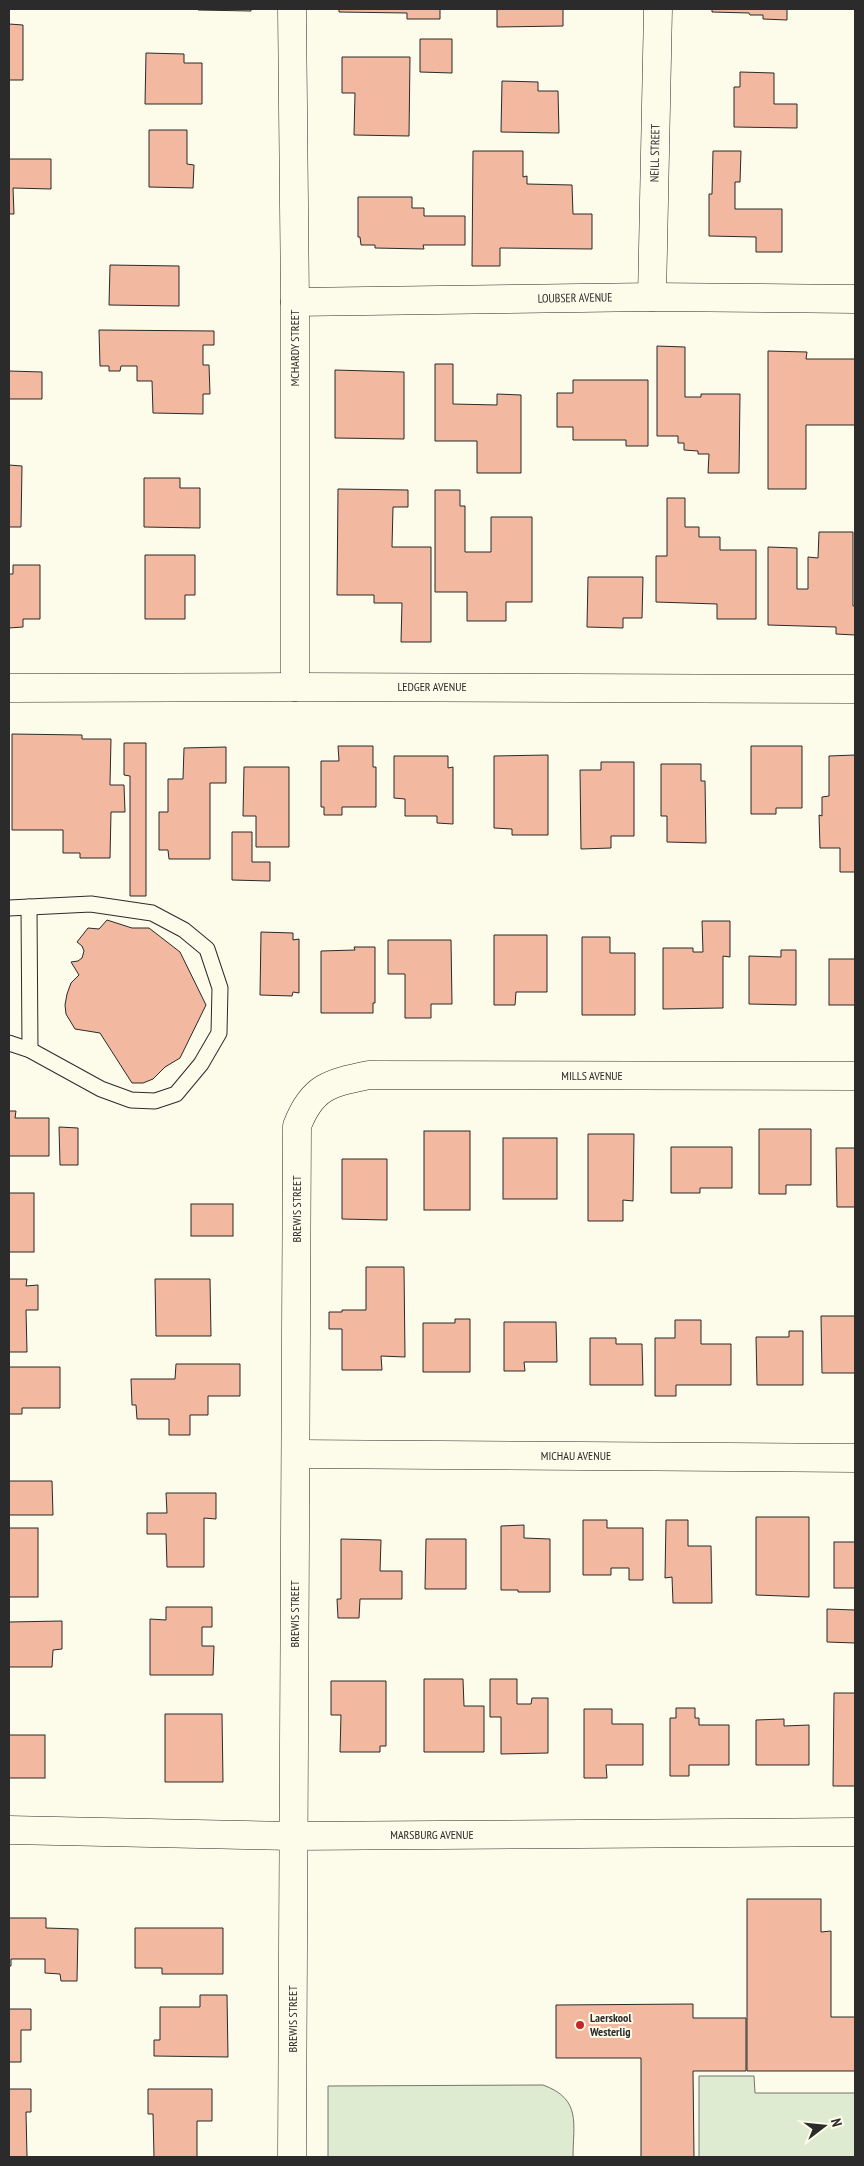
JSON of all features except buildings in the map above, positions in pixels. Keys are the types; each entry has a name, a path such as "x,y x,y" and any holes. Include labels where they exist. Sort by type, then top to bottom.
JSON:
{"street":[{"name":"MCHARDY STREET","path":"292,9 295,302 295,687"},
{"name":"NEILL STREET","path":"652,297 658,9"},
{"name":"LOUBSER AVENUE","path":"295,302 652,297 855,299"},
{"name":"LEDGER AVENUE","path":"9,688 855,689"},
{"name":"MILLS AVENUE","path":"330,1086 347,1079 368,1075 855,1076"},
{"name":"BREWIS STREET","path":"292,2157 297,1126 304,1106 316,1094 330,1086"},
{"name":"MICHAU AVENUE","path":"296,1454 855,1458"},
{"name":"MARSBURG AVENUE","path":"9,1830 294,1836 855,1832"}],"lane":[{"path":"9,908 91,904 152,913 184,930 207,949 220,988 219,1033 201,1064 176,1094 155,1101 131,1100 101,1089 30,1050 9,1043"},
{"path":"30,907 30,1050"}],"green space":[{"path":"699,2076 754,2076 755,2093 855,2093 855,2157 699,2157"},
{"path":"543,2085 555,2091 570,2105 574,2123 573,2157 328,2157 328,2086"}],"place":[{"name":"Laerskool Westerlig","path":"580,2025"}]}
